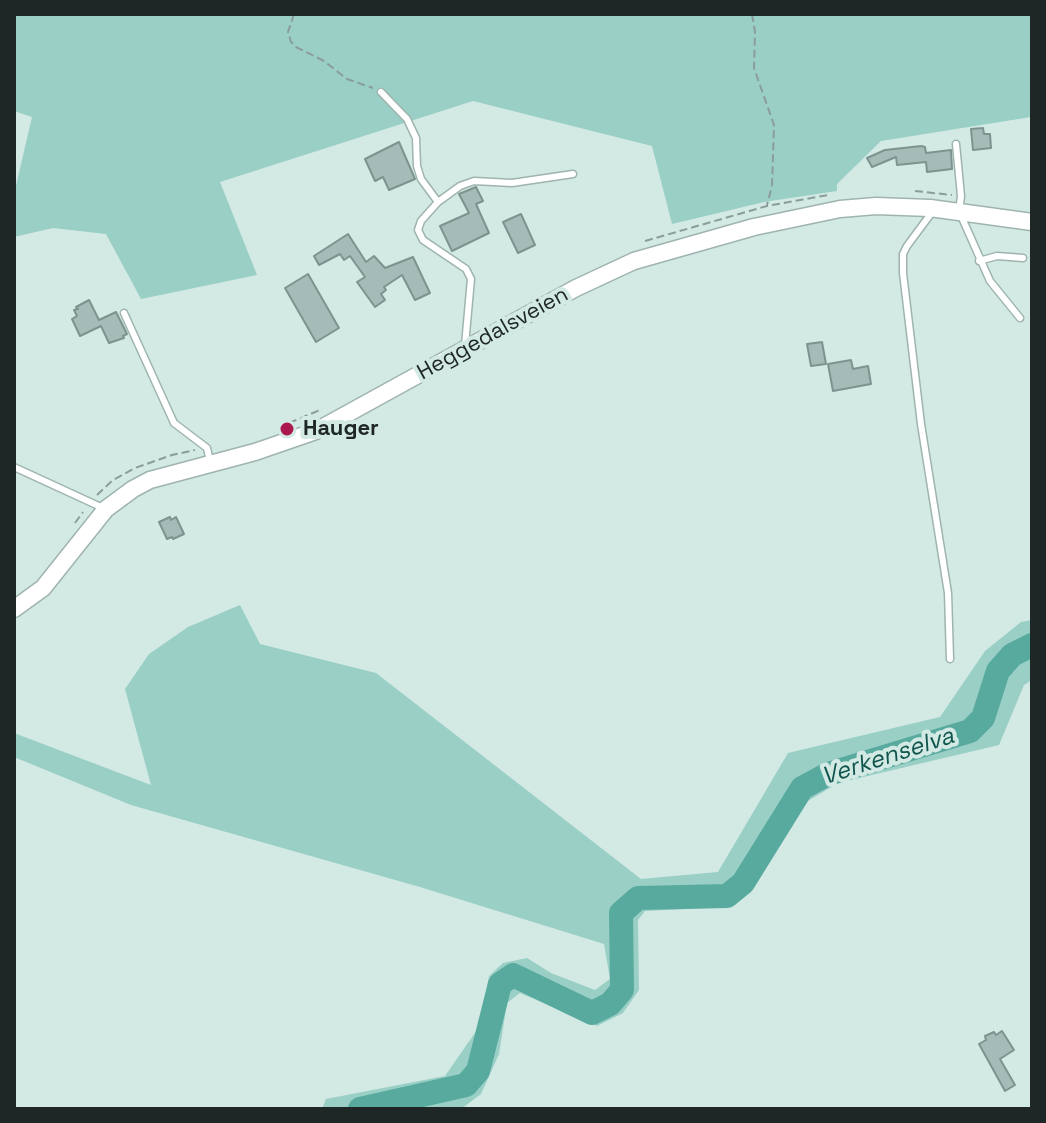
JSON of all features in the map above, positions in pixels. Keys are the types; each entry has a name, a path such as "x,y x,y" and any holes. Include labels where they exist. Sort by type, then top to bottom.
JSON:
{"main road":[{"name":"Heggedalsveien","path":"14,609 43,588 106,509 133,489 150,480 286,443 316,431 603,274 649,257 809,213 876,206 930,208 1032,222"}],"lane":[{"path":"381,92 407,119 416,138 421,179 438,202"},
{"path":"956,144 961,196 959,211 979,261 1000,297 1020,318"},
{"path":"465,349 471,279 466,269 423,240 418,230 421,221 438,202 460,186 474,181 512,183 573,174"},
{"path":"930,208 930,215 903,254 903,273 921,424 948,593 950,659"},
{"path":"979,261 997,256 1023,258"},
{"path":"124,313 174,423 207,448 211,464"},
{"path":"14,467 106,509"}],"path":[{"path":"294,14 288,32 296,47 324,61 347,79 381,92"},
{"path":"752,14 754,68 774,125 772,186 767,206"}],"shaded area":[{"path":"14,14 1032,14 1032,121 1031,117 881,141 837,184 837,191 764,202 672,224 652,146 473,101 220,182 257,275 141,299 106,234 53,228 14,237 14,194 32,117 14,111"},
{"path":"240,605 260,644 376,673 641,879 718,872 788,753 940,717 985,651 1021,622 1032,620 1032,680 1024,685 999,745 838,783 798,807 748,892 729,907 645,911 638,920 639,990 623,1013 597,1026 520,993 507,1003 499,1054 481,1094 461,1109 322,1109 326,1099 445,1076 479,1027 489,976 503,963 527,958 551,973 595,990 610,979 604,944 420,887 131,805 14,757 14,733 151,785 125,689 149,654 188,627"}],"building":[{"path":"983,128 984,134 990,134 991,148 973,150 971,129"},
{"path":"399,142 415,179 389,190 383,177 375,181 365,159"},
{"path":"925,147 926,153 951,150 952,169 927,172 926,162 897,165 896,157 872,167 867,158 885,150"},
{"path":"476,187 483,201 476,204 489,233 452,251 440,226 469,213 459,194"},
{"path":"521,214 535,245 518,253 503,222"},
{"path":"348,234 366,262 374,256 385,268 413,257 430,293 415,300 402,275 384,287 386,290 381,294 385,300 375,307 357,282 365,277 350,256 344,260 340,254 319,265 314,256"},
{"path":"308,274 339,328 316,342 285,288"},
{"path":"89,300 99,320 116,312 127,334 124,338 109,343 101,326 80,336 72,319 77,316 74,310"},
{"path":"822,342 826,364 811,366 807,344"},
{"path":"851,360 853,369 868,366 871,384 833,391 828,364"},
{"path":"170,517 171,520 176,517 184,534 167,539 159,522"},
{"path":"1002,1031 1014,1050 1000,1059 1015,1085 1005,1091 979,1044 986,1040 985,1036"}],"waterway":[{"name":"Verkenselva","path":"360,1109 466,1085 478,1071 500,984 513,975 592,1013 610,1004 622,990 621,913 638,898 727,896 743,883 802,788 828,774 970,731 983,718 998,671 1012,655 1032,645"}],"place":[{"name":"Hauger","path":"287,429"}]}
